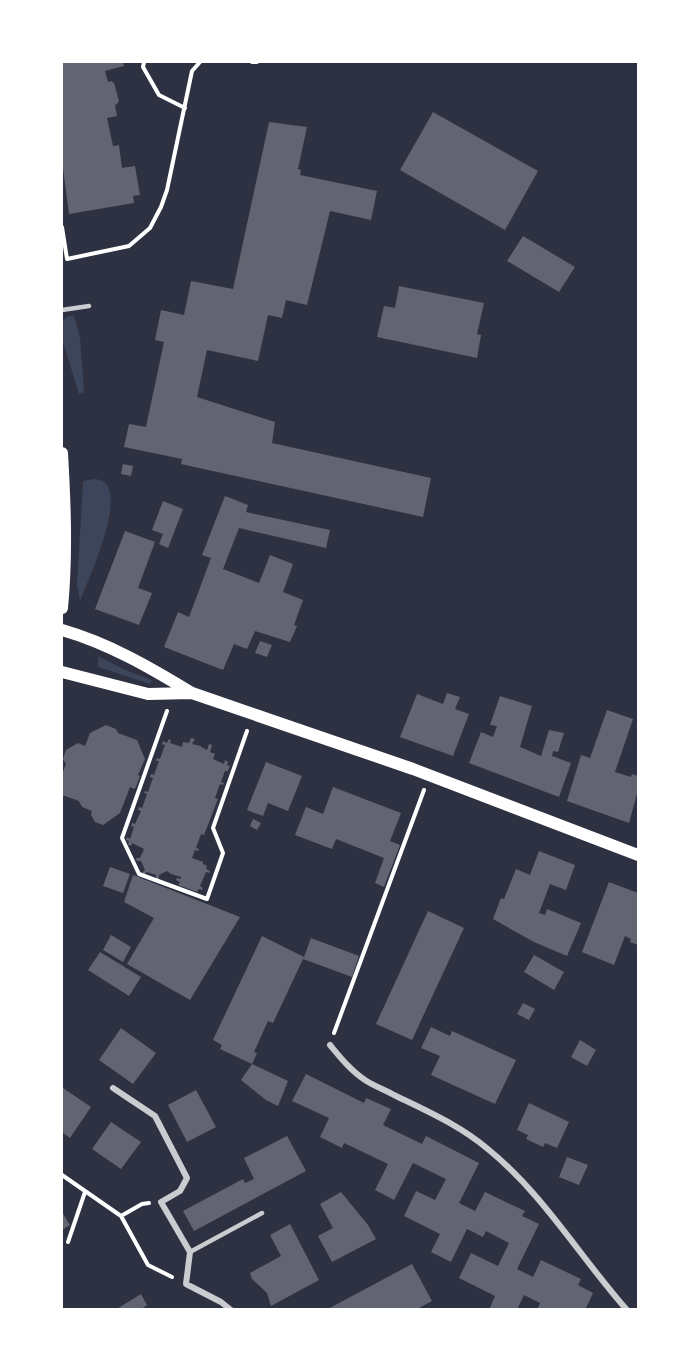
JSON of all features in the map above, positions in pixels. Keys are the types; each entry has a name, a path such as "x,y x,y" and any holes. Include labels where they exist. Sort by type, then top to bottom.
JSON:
{"main road":[{"path":"62,453 66,506 62,608"},
{"path":"62,630 87,637 192,693 430,776 639,855"},
{"path":"62,672 148,694 192,693"}],"street":[{"path":"330,1045 346,1064 365,1080 460,1128 488,1148 535,1194 604,1284 627,1310"},
{"path":"113,1088 155,1116 187,1178 180,1191 162,1202 190,1252 186,1284 221,1302 231,1310"}],"lane":[{"path":"62,310 89,306"},
{"path":"190,1252 262,1213"}],"path":[{"path":"144,62 143,67 159,95 185,108"},
{"path":"62,227 67,260 129,246 150,228 167,189 192,71 200,62"},
{"path":"252,62 257,62"},
{"path":"173,693 122,838 139,874 207,899 223,853 213,828 253,714"},
{"path":"330,1045 430,776"},
{"path":"62,1175 121,1216 148,1265 186,1284"},
{"path":"68,1242 85,1192"},
{"path":"121,1216 142,1204 162,1202"}],"shaded area":[{"path":"67,316 74,316 80,337 84,392 79,394 62,339 62,323"},
{"path":"94,479 103,481 109,490 111,504 104,539 80,601 77,585 83,481"},
{"path":"98,656 125,670 152,680 150,684 98,667"}],"building":[{"path":"62,62 123,62 124,66 105,71 108,82 114,83 119,101 115,105 117,116 107,118 113,146 119,145 122,168 135,166 140,195 133,196 134,203 69,214 62,161"},
{"path":"433,112 538,171 505,230 400,170"},
{"path":"269,122 307,127 298,169 301,170 300,175 377,191 371,220 330,211 307,305 286,300 282,318 268,315 258,361 207,350 197,397 275,422 272,443 431,478 423,517 181,464 182,459 124,447 129,424 146,427 164,342 155,340 161,310 184,315 191,281 233,289"},
{"path":"523,236 575,267 559,292 507,261"},
{"path":"399,286 484,303 477,334 481,335 477,358 377,337 384,306 395,308"},
{"path":"123,464 133,466 131,476 121,474"},
{"path":"225,496 248,505 246,512 330,530 326,548 239,528 223,569 259,583 270,555 293,564 283,592 303,600 294,625 297,626 290,642 255,631 247,649 234,644 223,670 164,647 178,612 189,617 211,558 202,555"},
{"path":"163,501 183,509 168,548 159,544 163,534 152,530"},
{"path":"125,531 155,542 138,588 152,593 139,625 95,609"},
{"path":"260,641 272,645 267,657 255,653"},
{"path":"447,693 460,697 455,709 469,714 453,756 400,737 417,694 443,704"},
{"path":"500,696 532,706 520,747 541,756 549,730 564,733 558,752 553,751 552,756 571,763 559,797 469,763 481,732 493,737 497,726 490,725"},
{"path":"607,710 633,719 615,772 631,777 632,774 638,776 638,790 629,823 567,801 581,755 590,758"},
{"path":"106,725 116,729 118,733 137,740 145,759 136,787 134,789 130,787 120,813 103,825 95,822 91,815 92,811 82,807 79,801 62,795 62,774 66,764 63,759 66,750 78,743 85,746 90,733"},
{"path":"191,738 195,739 192,744 207,750 209,744 212,745 210,752 215,754 213,759 224,764 225,760 230,766 228,771 225,771 221,782 224,783 223,785 220,784 215,798 218,799 204,835 201,834 196,848 199,849 195,850 192,858 203,862 207,866 206,869 210,871 206,872 200,886 202,890 199,889 197,892 178,885 180,882 176,880 181,877 167,871 159,875 159,879 156,879 156,875 147,872 143,875 145,870 141,861 137,861 136,858 140,858 144,849 132,843 131,846 128,845 129,841 126,840 127,837 130,839 134,827 131,826 132,823 135,824 141,811 138,810 139,807 142,808 147,794 144,793 145,791 148,792 153,778 150,777 151,774 154,775 159,761 156,761 157,758 160,759 165,745 162,744 163,741 167,743 169,739 170,743 182,747 183,742 189,743"},
{"path":"266,762 302,776 288,811 268,803 263,816 247,810"},
{"path":"333,787 401,813 390,841 400,845 384,887 375,883 384,858 336,839 332,849 295,835 306,807 323,814"},
{"path":"253,819 261,823 257,830 250,826"},
{"path":"539,851 575,865 566,890 550,884 539,913 545,915 547,909 581,923 567,956 534,942 493,919 516,869 530,875"},
{"path":"110,867 130,874 123,893 103,886"},
{"path":"133,875 240,917 190,1000 127,964 154,918 124,902"},
{"path":"609,882 638,893 638,945 630,942 631,939 625,936 614,965 582,952"},
{"path":"428,911 464,928 412,1040 376,1024"},
{"path":"111,935 131,947 123,962 103,950"},
{"path":"262,936 304,957 311,938 359,956 352,977 303,959 273,1023 268,1021 254,1052 257,1053 252,1064 220,1049 222,1045 213,1040"},
{"path":"100,952 141,977 129,996 88,970"},
{"path":"534,955 564,972 554,990 524,972"},
{"path":"523,1003 535,1009 529,1020 517,1014"},
{"path":"431,1027 450,1036 452,1031 516,1060 495,1104 431,1075 440,1056 421,1048"},
{"path":"121,1028 156,1053 133,1084 99,1060"},
{"path":"580,1040 596,1050 587,1066 571,1057"},
{"path":"252,1064 288,1081 278,1106 266,1100 241,1080"},
{"path":"306,1074 364,1103 366,1098 391,1109 383,1125 422,1144 426,1136 479,1163 459,1203 475,1211 485,1192 525,1211 522,1216 539,1224 517,1269 533,1277 541,1260 581,1279 578,1285 593,1293 585,1310 537,1310 540,1303 524,1295 517,1310 489,1310 495,1296 459,1278 471,1253 498,1266 509,1243 486,1231 483,1237 467,1229 451,1262 431,1252 440,1234 404,1216 416,1191 435,1200 446,1179 413,1163 394,1200 375,1190 388,1164 344,1143 342,1148 320,1137 329,1118 292,1101"},
{"path":"63,1088 91,1107 70,1138 62,1132"},
{"path":"196,1090 216,1127 187,1142 168,1105"},
{"path":"529,1103 569,1122 557,1148 545,1143 543,1147 526,1139 528,1135 517,1130"},
{"path":"111,1122 141,1142 121,1169 92,1149"},
{"path":"287,1136 306,1171 194,1231 183,1211 243,1179 245,1183 254,1179 244,1158"},
{"path":"567,1157 588,1165 579,1185 559,1177"},
{"path":"341,1192 368,1225 376,1239 332,1262 318,1236 333,1228 320,1204"},
{"path":"62,1212 70,1225 62,1230"},
{"path":"290,1224 319,1280 271,1306 267,1293 252,1279 250,1273 281,1256 270,1235"},
{"path":"412,1264 432,1301 415,1310 326,1310"},
{"path":"141,1294 147,1305 140,1310 115,1310"}]}
